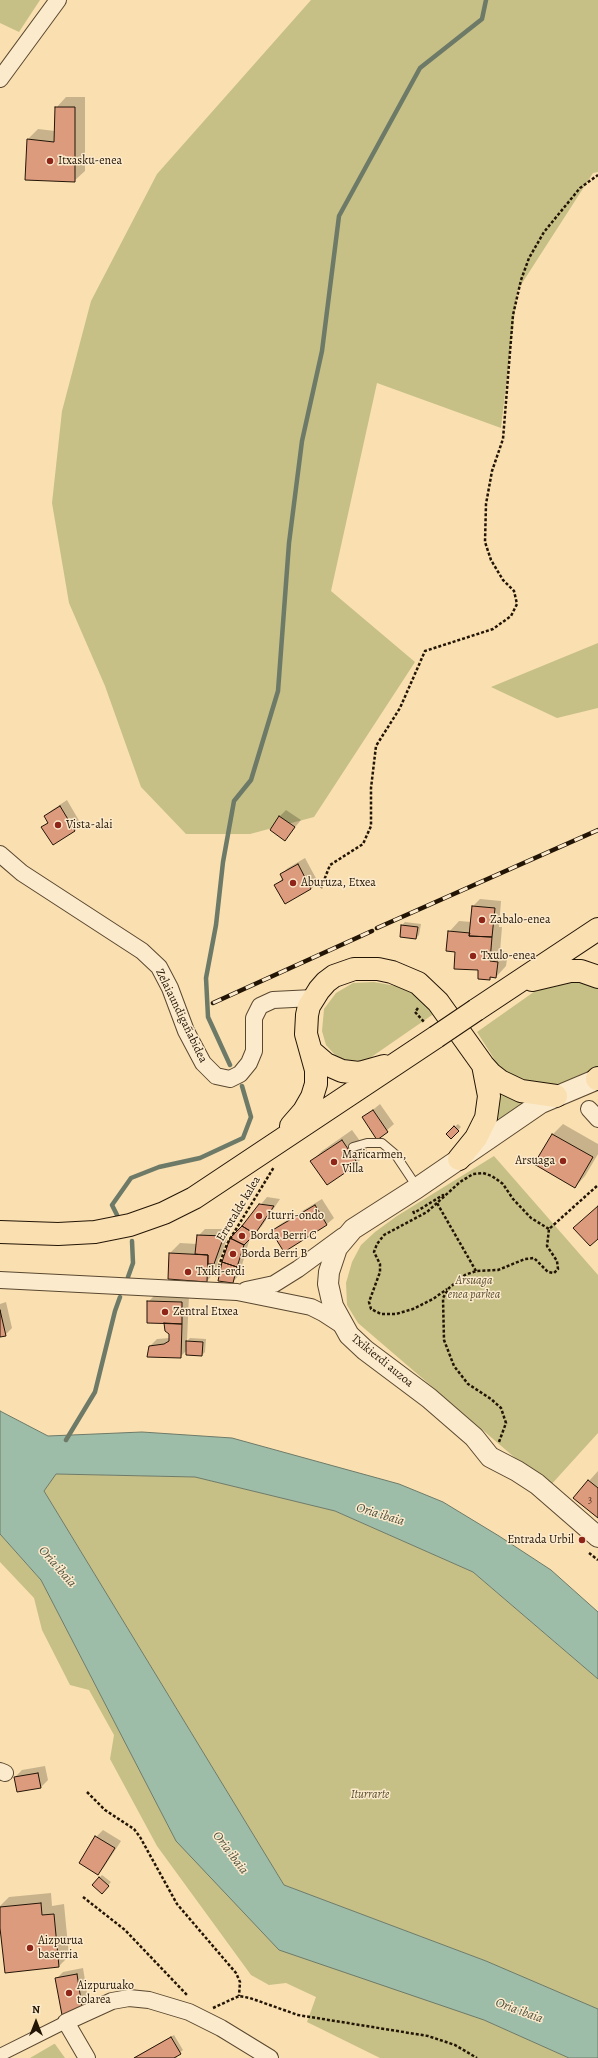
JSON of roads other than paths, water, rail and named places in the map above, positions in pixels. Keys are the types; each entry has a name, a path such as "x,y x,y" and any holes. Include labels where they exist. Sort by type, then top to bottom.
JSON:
{"highway":[{"path":"0,1232 82,1233 113,1229 148,1220 194,1198 598,929"},
{"path":"282,1139 312,1097 316,1084 316,1070 312,1052 308,1043 306,1024 308,1011 313,998 334,976 354,969 378,969 405,977 418,983 438,1002 483,1066 500,1081 510,1087 532,1094 556,1096"},
{"path":"512,986 570,971 581,971 598,976"},
{"path":"312,1052 326,1064 342,1071 368,1071 399,1062"},
{"path":"458,1159 476,1138 486,1118 489,1096 483,1066"}],"street":[{"path":"0,79 58,0"},
{"name":"Zelaiaundigañabidea","path":"1,857 22,873 142,951 159,967 170,988 186,1031 203,1063 216,1076 230,1079 240,1074 250,1063 254,1051 254,1018 260,1006 273,1000 313,998"},
{"name":"Txikierdi auzoa","path":"598,1079 540,1103 417,1188 353,1229 337,1248 329,1272 330,1295 343,1326 349,1336 365,1350 430,1398 474,1437 490,1457 517,1471 537,1484 598,1537"},
{"path":"237,1292 274,1284 298,1269 353,1229"},
{"path":"0,1280 237,1292 311,1307 323,1312 343,1326"},
{"path":"0,2055 112,2001 129,1998 149,2000 196,2016 270,2058"},
{"path":"66,2022 87,2058"}],"lane":[{"path":"353,1147 368,1143 382,1143 394,1154 417,1188"}],"water":[{"name":"Oria ibaia","path":"0,1411 48,1436 142,1432 232,1438 399,1484 443,1502 499,1536 551,1570 598,1612 598,1679 473,1572 335,1511 195,1477 56,1474 44,1491 284,1885 486,1961 598,2009 598,2058 569,2058 484,2020 279,1950 176,1841 41,1580 0,1534"}],"waterway":[{"path":"230,1065 208,1017 206,978 216,925 223,862 234,801 251,780 278,691 289,543 302,441 322,351 339,216 420,68 482,19 486,0"},
{"path":"117,1215 112,1205 131,1178 159,1167 200,1158 243,1138 251,1117 242,1086"},
{"path":"128,1277 133,1263 132,1241"},
{"path":"66,1440 95,1392 115,1311 120,1297"}],"railway":[{"path":"377,928 598,830"},
{"path":"213,1003 372,931"}],"place":[{"name":"Itxasku-enea","path":"50,161"},
{"name":"Vista-alai","path":"58,825"},
{"name":"Aburuza, Etxea","path":"293,883"},
{"name":"Zabalo-enea","path":"482,920"},
{"name":"Txulo-enea","path":"473,956"},
{"name":"Arsuaga","path":"563,1161"},
{"name":"Maricarmen, Villa","path":"334,1162"},
{"name":"Iturri-ondo","path":"259,1216"},
{"name":"Borda Berri C","path":"242,1236"},
{"name":"Borda Berri B","path":"233,1254"},
{"name":"Txiki-erdi","path":"188,1272"},
{"name":"Zentral Etxea","path":"165,1312"},
{"name":"Entrada Urbil","path":"582,1540"},
{"name":"Aizpurua baserria","path":"30,1948"},
{"name":"Aizpuruako tolarea","path":"69,1993"}],"park label":[{"name":"Arsuaga enea parkea","path":"474,1288"},
{"name":"Iturrarte","path":"370,1795"}]}
